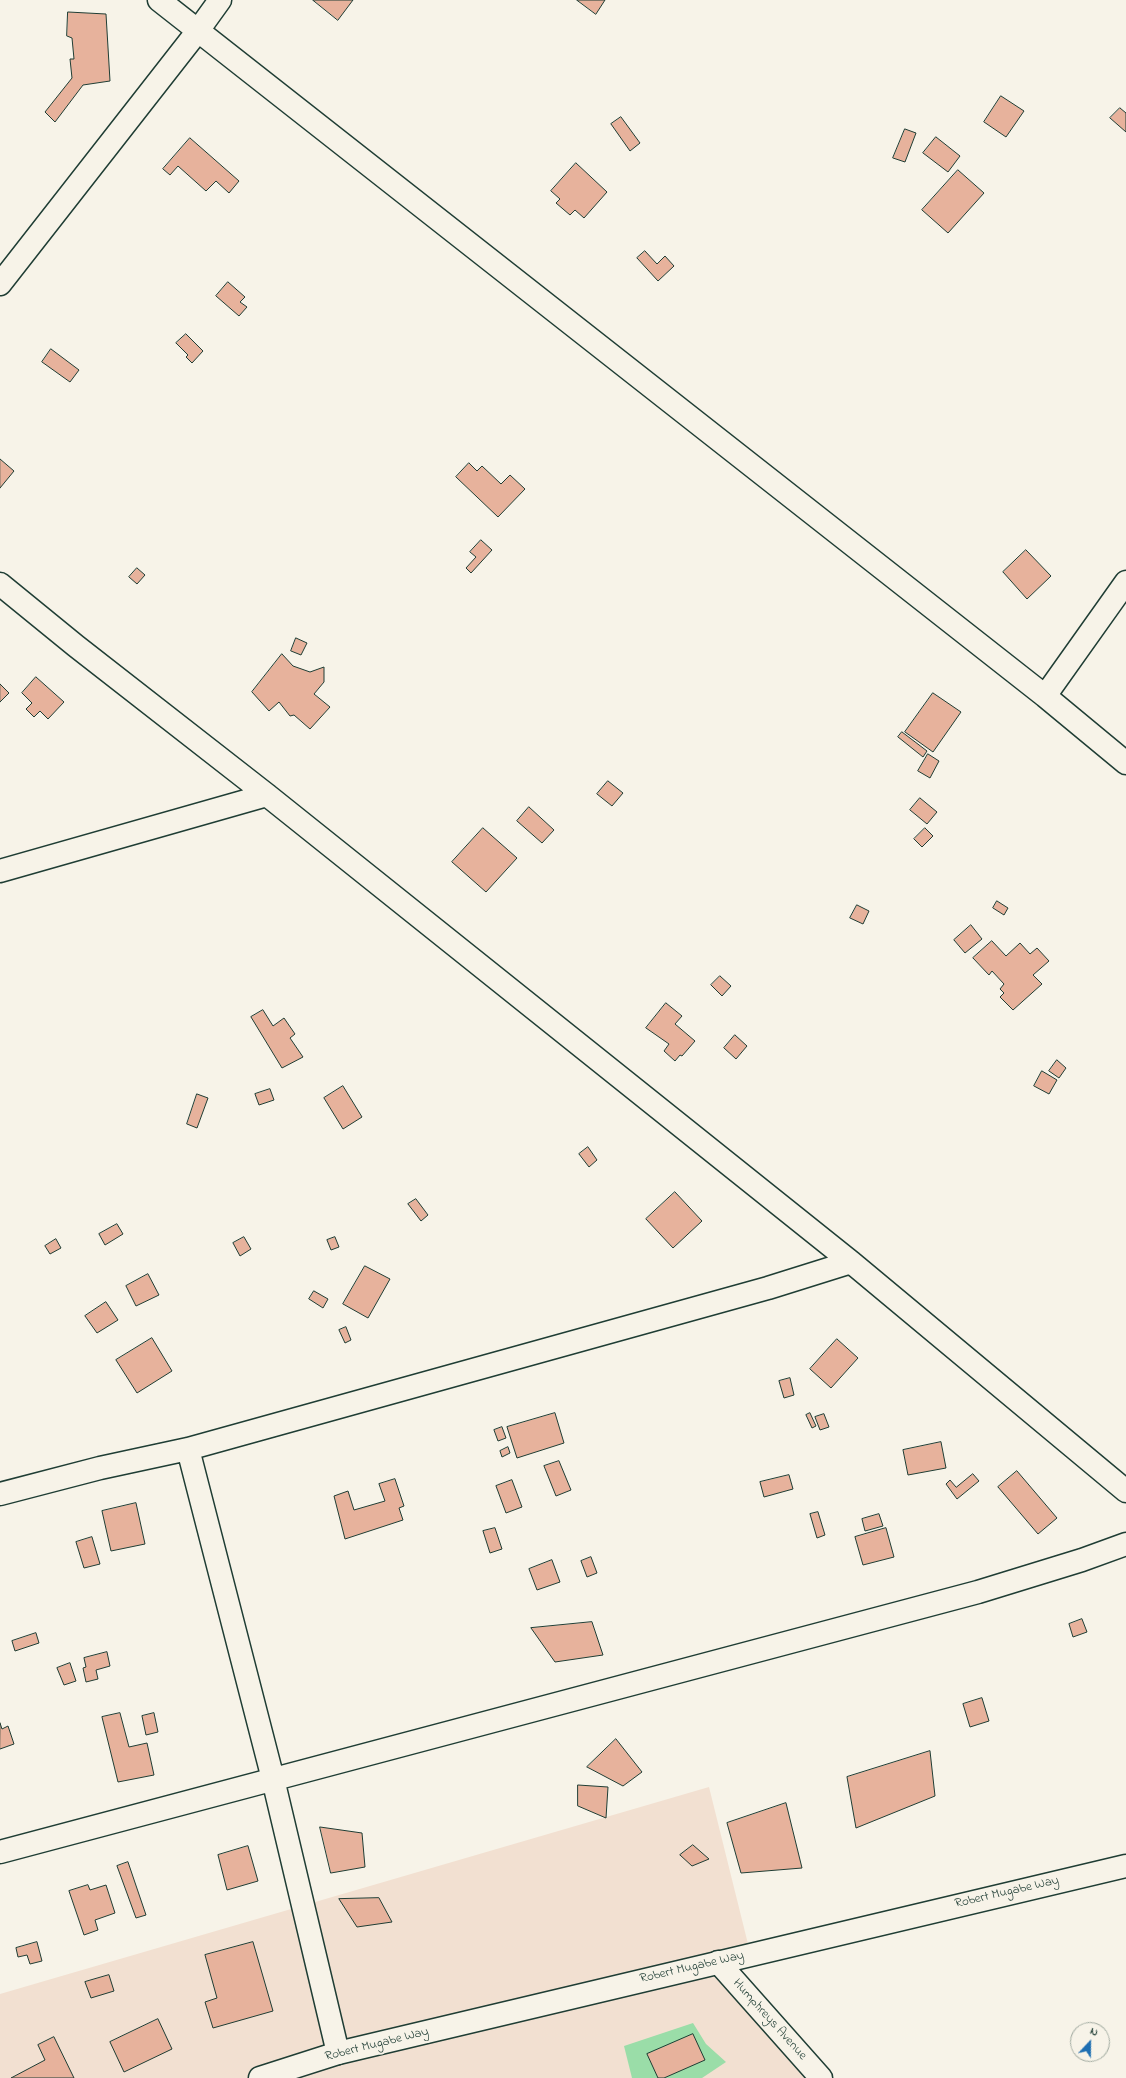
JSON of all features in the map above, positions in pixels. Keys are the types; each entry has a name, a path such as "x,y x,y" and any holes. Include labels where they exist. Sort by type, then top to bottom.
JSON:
{"street":[{"path":"159,0 197,32 1045,696 1126,763"},
{"path":"0,284 197,32 220,0"},
{"path":"1045,696 1126,582"},
{"path":"0,584 76,646 267,795 851,1262 1126,1491"},
{"path":"0,870 267,795"},
{"path":"0,1494 100,1468 188,1449 760,1290 851,1262"},
{"path":"188,1449 273,1779 338,2054"},
{"path":"0,1852 978,1592 1082,1560 1126,1544"},
{"name":"Robert Mugabe Way","path":"263,2078 338,2054 718,1962 1126,1866"},
{"name":"Humphreys Avenue","path":"718,1962 821,2078"}],"shaded area":[{"path":"709,1787 749,1948 709,1958 815,2078 0,2078 0,1994"}],"green space":[{"path":"693,2023 706,2044 726,2062 702,2078 632,2078 624,2046"}],"building":[{"path":"313,0 353,0 338,20"},
{"path":"577,0 605,0 596,14"},
{"path":"68,12 106,14 110,81 83,85 55,122 45,112 72,78 70,59 74,59 72,38 67,36"},
{"path":"1001,96 1024,111 1006,137 984,122"},
{"path":"1120,108 1126,113 1126,132 1110,118"},
{"path":"621,117 640,143 630,151 611,124"},
{"path":"905,129 916,133 905,162 893,158"},
{"path":"936,137 960,156 948,172 923,153"},
{"path":"190,138 239,181 229,193 216,181 206,191 178,166 170,175 163,169"},
{"path":"576,163 607,192 584,218 575,210 570,215 556,203 560,199 551,191"},
{"path":"958,170 984,193 948,233 922,210"},
{"path":"645,251 657,264 665,256 674,266 658,281 637,258"},
{"path":"228,282 245,297 240,302 247,307 239,316 216,296"},
{"path":"186,334 203,351 192,363 186,357 188,355 176,343"},
{"path":"51,349 79,370 70,382 42,362"},
{"path":"0,459 14,471 0,488"},
{"path":"469,463 477,471 482,466 501,484 510,475 525,489 498,517 456,477"},
{"path":"481,540 492,550 471,573 466,568 476,557 470,552"},
{"path":"1026,550 1051,576 1027,599 1003,572"},
{"path":"137,568 145,575 137,584 129,577"},
{"path":"296,638 307,643 301,655 291,651"},
{"path":"282,654 293,666 310,672 324,667 324,682 314,694 330,707 310,729 294,715 290,716 279,702 269,711 252,692"},
{"path":"36,677 64,702 48,719 40,711 34,717 26,709 32,703 22,693"},
{"path":"0,684 9,693 0,702"},
{"path":"933,693 961,712 933,752 905,732"},
{"path":"902,732 927,751 923,757 898,737"},
{"path":"928,754 939,761 930,778 918,771"},
{"path":"608,781 623,793 612,806 597,794"},
{"path":"920,798 937,812 927,824 910,810"},
{"path":"529,807 554,830 542,843 517,821"},
{"path":"483,828 517,858 486,892 452,862"},
{"path":"925,828 933,836 922,847 914,839"},
{"path":"997,901 1008,908 1004,915 993,908"},
{"path":"857,905 869,911 863,924 850,918"},
{"path":"971,925 982,939 965,953 954,940"},
{"path":"992,941 1006,956 1020,943 1030,954 1037,948 1049,961 1033,975 1042,984 1013,1010 1000,997 1004,993 1000,989 1004,984 992,971 989,975 973,958"},
{"path":"720,976 731,986 722,996 711,985"},
{"path":"666,1003 682,1016 675,1024 695,1041 682,1056 680,1055 675,1061 664,1051 669,1044 646,1028"},
{"path":"263,1010 273,1026 284,1018 295,1034 290,1038 303,1057 282,1068 251,1017"},
{"path":"735,1035 747,1046 736,1059 724,1048"},
{"path":"1057,1060 1066,1068 1059,1078 1049,1071"},
{"path":"1042,1071 1057,1080 1049,1094 1034,1086"},
{"path":"343,1086 362,1117 343,1129 324,1098"},
{"path":"270,1089 274,1100 259,1105 255,1094"},
{"path":"197,1094 208,1098 197,1128 187,1124"},
{"path":"588,1147 597,1160 589,1167 579,1154"},
{"path":"675,1192 702,1221 673,1248 646,1219"},
{"path":"416,1199 428,1215 421,1221 408,1204"},
{"path":"117,1224 123,1234 105,1245 99,1234"},
{"path":"244,1237 251,1249 240,1256 233,1243"},
{"path":"335,1237 339,1247 331,1250 327,1240"},
{"path":"56,1239 61,1248 50,1254 45,1246"},
{"path":"365,1266 390,1279 368,1318 343,1304"},
{"path":"148,1274 159,1295 136,1306 126,1286"},
{"path":"314,1291 328,1299 323,1308 309,1299"},
{"path":"106,1302 118,1320 97,1333 85,1316"},
{"path":"346,1327 351,1340 345,1343 339,1330"},
{"path":"152,1338 172,1371 137,1393 116,1360"},
{"path":"837,1339 858,1358 831,1388 810,1369"},
{"path":"790,1378 794,1395 784,1398 779,1381"},
{"path":"555,1413 564,1443 517,1458 507,1427"},
{"path":"810,1413 816,1426 812,1428 806,1415"},
{"path":"824,1414 829,1427 820,1430 815,1417"},
{"path":"502,1427 506,1438 498,1441 494,1430"},
{"path":"941,1442 946,1468 908,1475 903,1450"},
{"path":"508,1447 510,1453 502,1457 500,1451"},
{"path":"559,1461 571,1490 556,1496 544,1466"},
{"path":"1017,1471 1057,1518 1038,1534 998,1487"},
{"path":"973,1474 979,1481 957,1499 946,1484 950,1480 956,1487"},
{"path":"789,1475 793,1489 764,1497 760,1482"},
{"path":"395,1479 404,1506 399,1508 403,1520 345,1539 334,1496 348,1491 354,1510 385,1501 379,1484"},
{"path":"512,1480 522,1507 506,1513 496,1486"},
{"path":"136,1503 145,1544 111,1551 102,1511"},
{"path":"818,1512 825,1535 817,1538 810,1514"},
{"path":"879,1514 883,1526 865,1531 862,1519"},
{"path":"495,1528 502,1549 490,1553 483,1531"},
{"path":"886,1528 894,1557 863,1565 855,1537"},
{"path":"92,1537 100,1564 84,1568 76,1542"},
{"path":"591,1557 597,1573 587,1577 581,1561"},
{"path":"552,1560 560,1582 537,1590 529,1569"},
{"path":"1082,1619 1087,1632 1073,1637 1069,1624"},
{"path":"592,1622 603,1655 555,1662 531,1628"},
{"path":"36,1633 39,1643 15,1651 12,1641"},
{"path":"107,1652 110,1666 96,1670 98,1679 86,1682 83,1668 86,1667 84,1658"},
{"path":"70,1663 76,1681 64,1685 57,1668"},
{"path":"982,1698 989,1721 970,1727 963,1704"},
{"path":"120,1713 129,1747 147,1743 154,1775 118,1782 102,1717"},
{"path":"154,1713 158,1732 146,1735 142,1716"},
{"path":"0,1723 2,1729 8,1726 14,1744 0,1749"},
{"path":"616,1739 642,1772 623,1786 587,1767"},
{"path":"930,1751 935,1796 856,1828 847,1777"},
{"path":"578,1785 608,1787 606,1818 578,1806"},
{"path":"786,1803 802,1868 741,1873 727,1823"},
{"path":"320,1827 362,1833 365,1867 331,1873"},
{"path":"693,1845 709,1859 692,1866 680,1855"},
{"path":"248,1846 258,1881 227,1890 218,1855"},
{"path":"128,1862 146,1915 136,1918 117,1866"},
{"path":"88,1885 90,1890 106,1885 115,1913 95,1920 98,1930 84,1935 69,1891"},
{"path":"379,1898 392,1922 357,1927 339,1899"},
{"path":"37,1942 42,1961 30,1964 27,1955 18,1957 16,1948"},
{"path":"253,1942 273,2011 213,2028 205,2002 217,1998 205,1955"},
{"path":"109,1975 114,1991 91,1998 85,1982"},
{"path":"158,2019 172,2049 124,2072 110,2042"},
{"path":"693,2034 705,2060 664,2078 658,2078 647,2054"},
{"path":"54,2037 74,2078 11,2078 45,2060 38,2045"}]}
